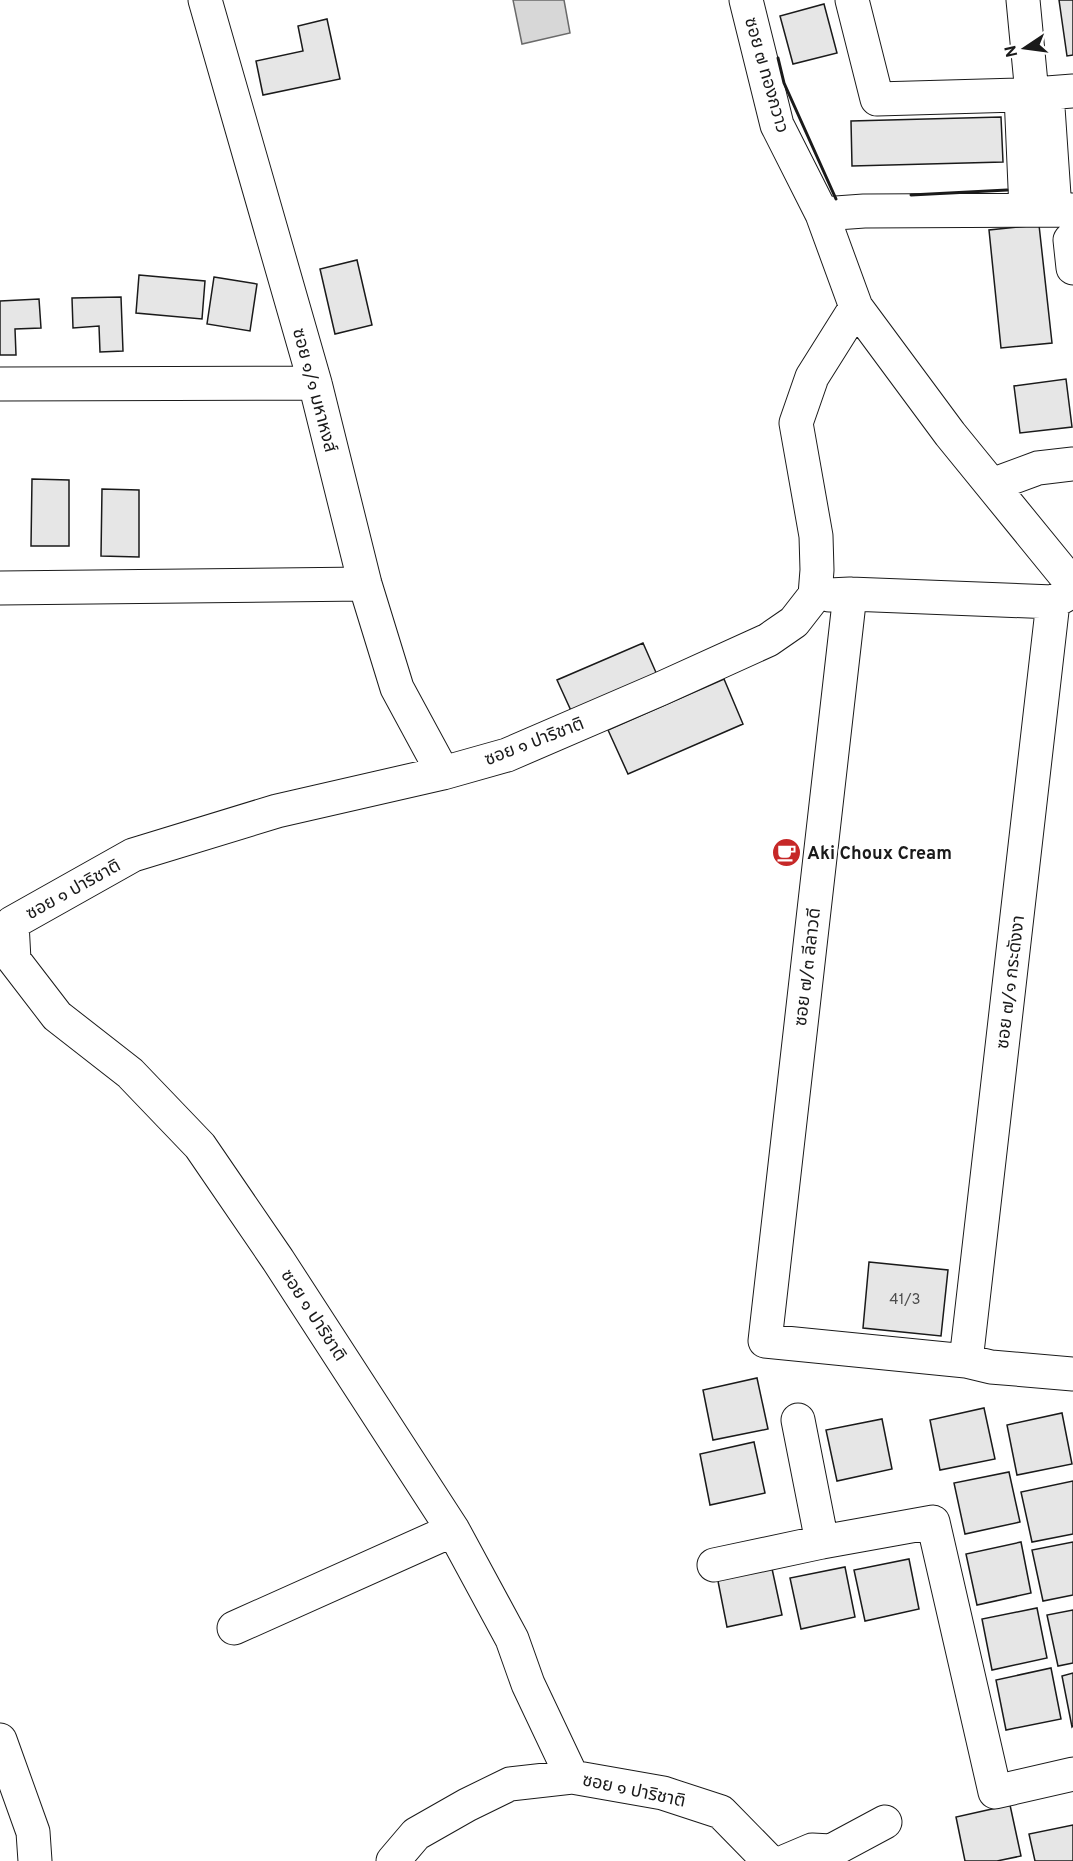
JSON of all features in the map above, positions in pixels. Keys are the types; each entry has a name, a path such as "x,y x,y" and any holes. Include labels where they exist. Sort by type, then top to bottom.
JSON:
{"street":[{"name":"ซอย ๑/๑ มหาหงส์","path":"205,0 315,383 365,584 397,688 443,773"},
{"name":"ซอย ๗ ทองกวาว","path":"746,0 777,125 822,214 856,307 950,434 992,485 1066,593"},
{"path":"852,0 877,99 1043,93"},
{"path":"822,214 864,211 1059,228 1043,93 1023,0"},
{"path":"856,307 812,377 796,423 816,536 817,570 814,595 1066,593"},
{"path":"0,384 315,383"},
{"path":"992,485 1038,468 1073,464"},
{"path":"0,588 365,584"},
{"name":"ซอย ๗/๑ กระดังงา","path":"966,1361 1066,593"},
{"name":"ซอย ๗/๓ ลีลาวดี","path":"850,594 765,1341 966,1361"},
{"name":"ซอย ๑ ปาริชาติ","path":"769,1861 721,1812 663,1793 572,1778 528,1684 512,1639 453,1530 278,1260 200,1146 130,1073 57,1016 14,960 12,923 133,855 277,812 443,773 507,754 768,640 794,622 814,595"},
{"path":"966,1361 991,1367 1073,1374"},
{"path":"798,1420 822,1542"},
{"path":"714,1565 933,1521 995,1792 1073,1774"},
{"path":"234,1628 453,1530"},
{"path":"0,1740 33,1832 35,1861"},
{"path":"393,1861 416,1834 510,1784 572,1778"},
{"path":"786,1861 812,1850 831,1851 885,1822"}],"shaded area":[{"path":"513,0 564,0 570,33 522,44"}],"building":[{"path":"1059,0 1073,0 1073,55 1067,56"},
{"path":"824,4 837,53 793,64 780,16"},
{"path":"327,19 340,79 263,95 256,61 303,51 298,26"},
{"path":"1001,117 1003,162 852,166 851,121"},
{"path":"1039,225 1052,343 1001,348 989,230"},
{"path":"357,260 372,325 335,334 320,269"},
{"path":"139,275 205,281 202,319 136,313"},
{"path":"214,277 257,284 250,331 207,324"},
{"path":"121,297 123,351 100,352 99,326 73,328 72,298"},
{"path":"39,299 41,328 15,329 16,355 0,355 0,301"},
{"path":"1066,379 1072,427 1020,433 1014,386"},
{"path":"32,479 69,480 69,546 31,546"},
{"path":"102,489 139,490 139,557 101,556"},
{"path":"643,643 658,677 573,715 557,680"},
{"path":"724,679 743,724 628,774 608,730"},
{"path":"869,1262 948,1270 941,1336 863,1328"},
{"path":"757,1378 768,1429 713,1440 703,1390"},
{"path":"984,1408 995,1459 940,1470 930,1420"},
{"path":"1062,1413 1072,1464 1017,1475 1007,1425"},
{"path":"882,1419 892,1469 837,1481 826,1430"},
{"path":"754,1442 765,1493 710,1505 700,1454"},
{"path":"1009,1472 1020,1522 965,1534 954,1483"},
{"path":"1073,1481 1073,1534 1032,1542 1021,1492"},
{"path":"1021,1542 1031,1593 977,1605 966,1554"},
{"path":"1073,1542 1073,1595 1043,1601 1032,1550"},
{"path":"909,1559 919,1609 865,1621 854,1570"},
{"path":"771,1564 782,1615 727,1627 717,1576"},
{"path":"845,1567 855,1617 801,1629 790,1578"},
{"path":"1037,1608 1047,1658 992,1670 982,1619"},
{"path":"1073,1610 1073,1663 1058,1666 1047,1615"},
{"path":"1051,1668 1061,1719 1006,1730 996,1680"},
{"path":"1073,1673 1073,1726 1072,1727 1062,1676"},
{"path":"1010,1805 1021,1856 997,1861 965,1861 956,1817"},
{"path":"1073,1825 1073,1861 1035,1861 1029,1834"}],"wall":[{"path":"778,58 784,83 836,199"},
{"path":"911,195 1007,190"}],"place":[{"name":"Aki Choux Cream","path":"786,853"}]}
